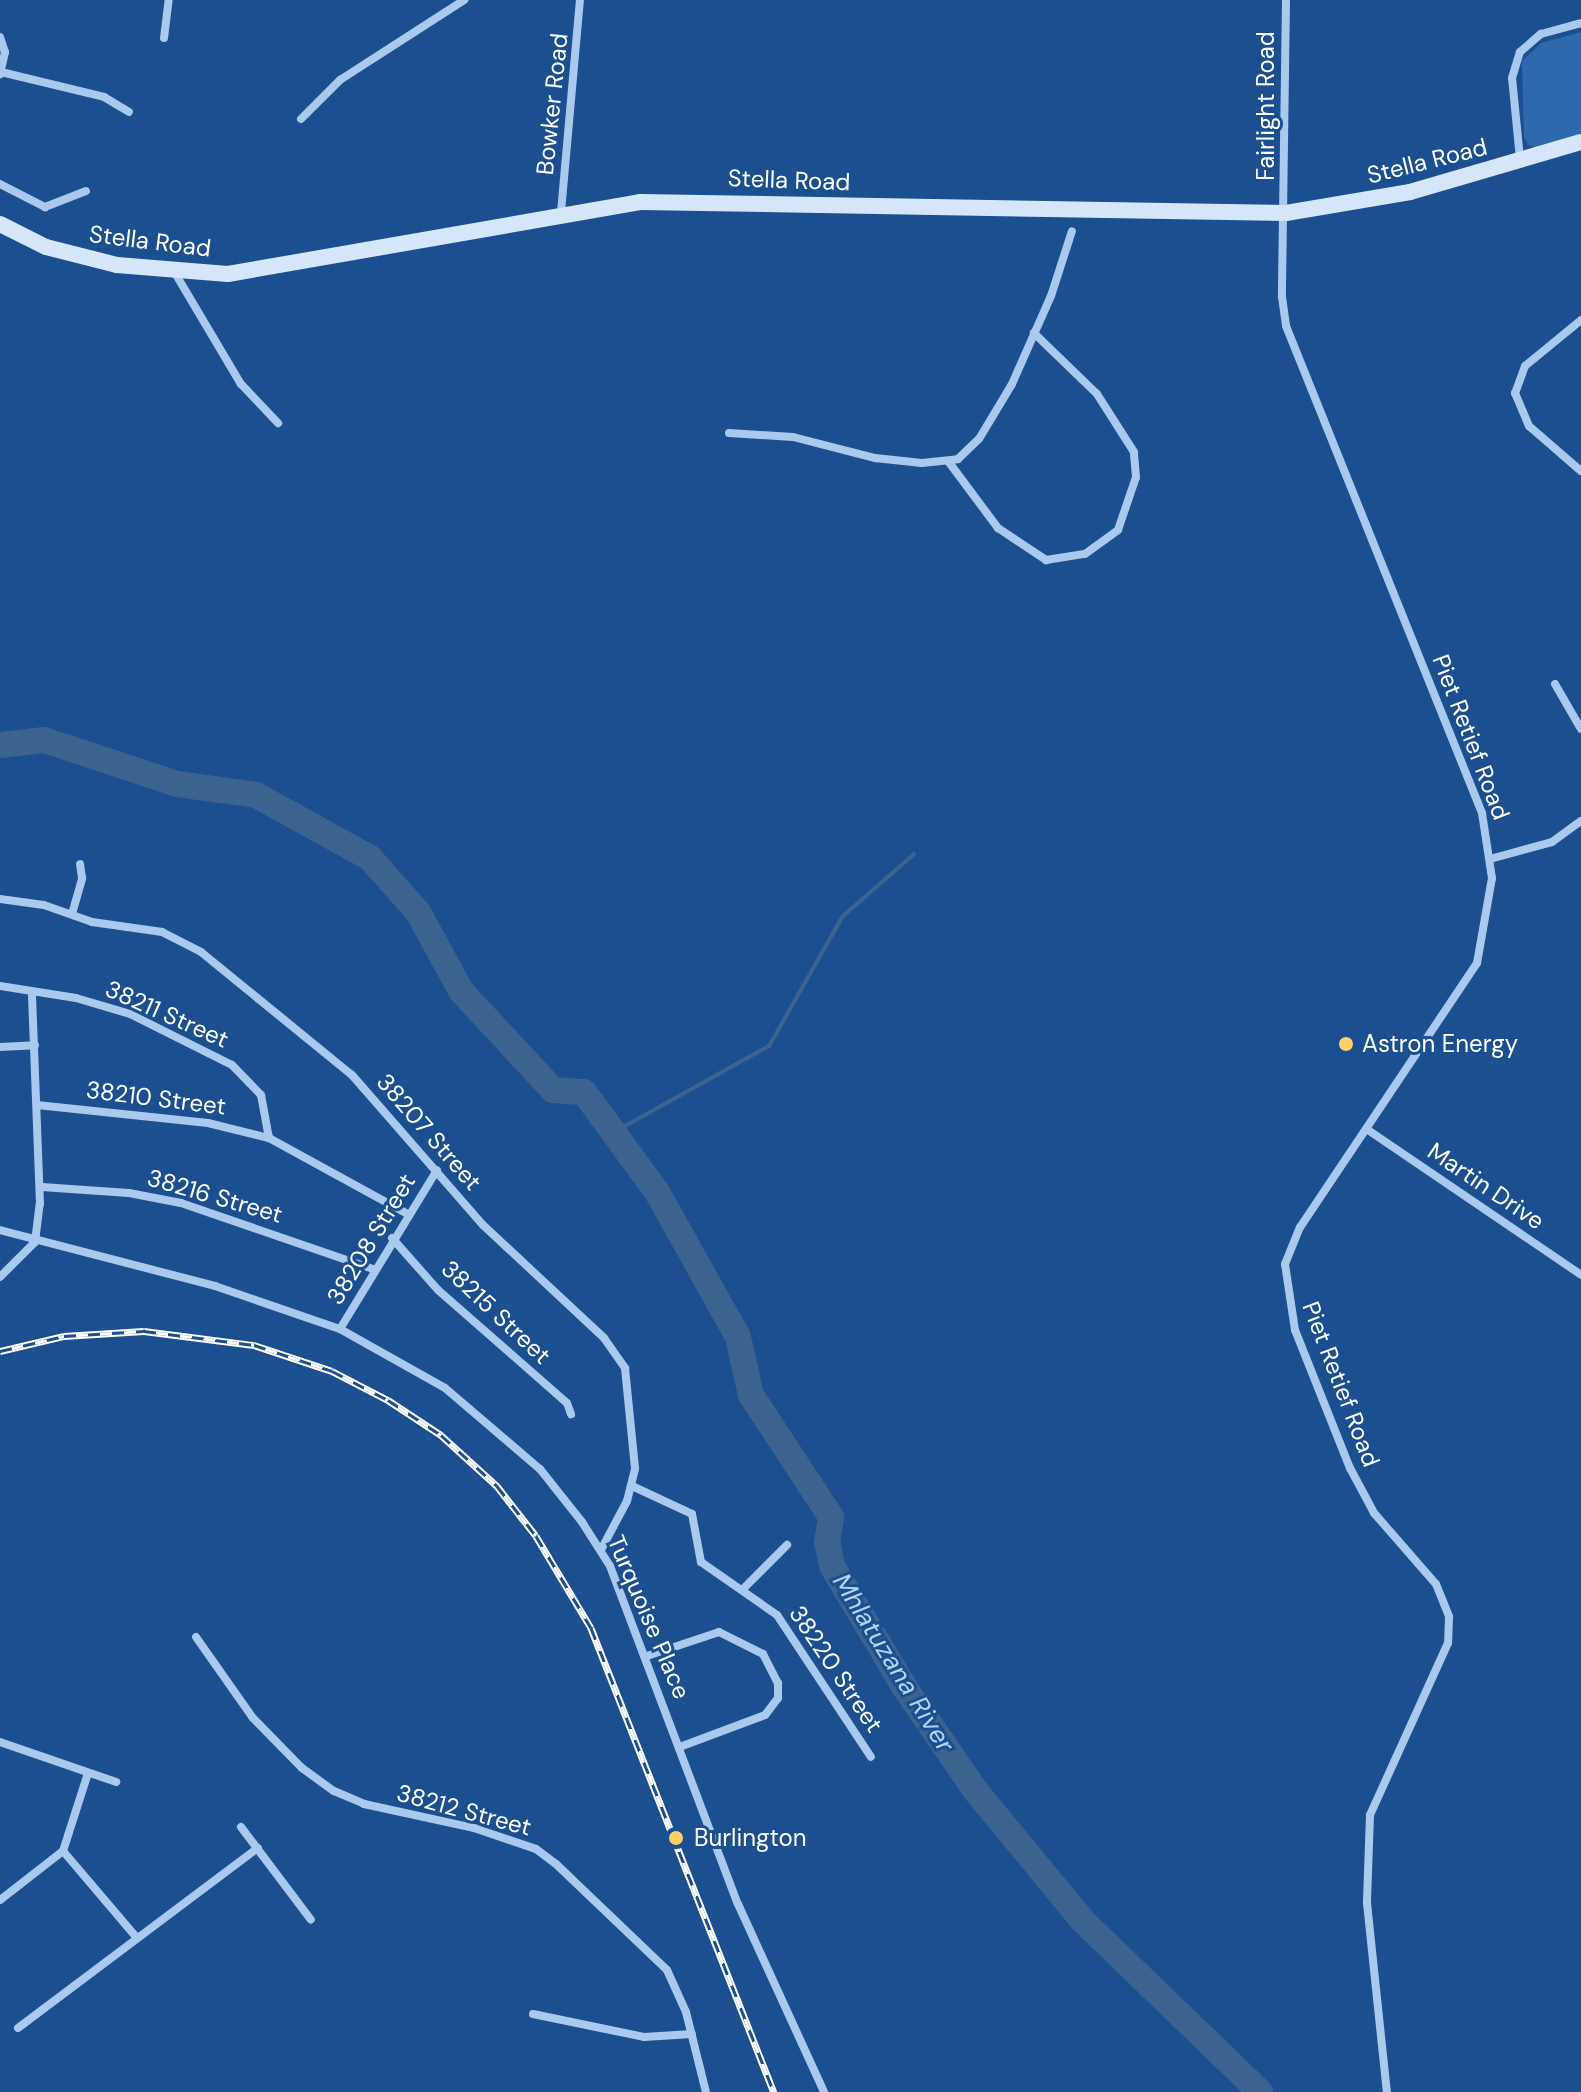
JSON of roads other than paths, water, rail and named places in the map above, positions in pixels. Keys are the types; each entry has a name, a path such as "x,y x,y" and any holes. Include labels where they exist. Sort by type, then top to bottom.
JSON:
{"main road":[{"name":"Stella Road","path":"0,224 74,256 175,273 285,267 561,212 685,200 1286,213 1377,199 1520,162 1581,142"}],"street":[{"path":"164,38 169,0"},
{"path":"301,119 340,80 464,0"},
{"name":"Bowker Road","path":"561,212 580,0"},
{"name":"Fairlight Road","path":"1286,0 1286,213"},
{"path":"1520,162 1512,78 1520,52 1541,34 1581,23"},
{"path":"0,37 5,52 0,74 104,97 129,112"},
{"path":"0,184 45,207 86,191"},
{"name":"Piet Retief Road","path":"1286,213 1282,297 1286,326 1482,813 1490,859 1489,913 1477,963 1292,1240 1285,1280 1301,1348 1354,1477 1380,1520 1436,1584 1449,1617 1448,1643 1370,1815 1367,1903 1387,2092"},
{"path":"729,433 793,437 875,458 948,461 968,452 996,415 1034,333 1072,231"},
{"path":"175,273 241,384 278,423"},
{"path":"1581,320 1520,374 1516,401 1529,426 1581,471"},
{"path":"948,461 998,528 1046,560 1072,560 1103,545 1118,530 1136,477 1134,452 1104,403 1034,333"},
{"path":"1555,684 1581,729"},
{"path":"1490,859 1552,842 1581,821"},
{"path":"72,914 82,878 80,864"},
{"name":"38207 Street","path":"0,899 162,932 201,952 352,1075 489,1231 564,1297 622,1360 629,1390 632,1486 601,1550"},
{"name":"38211 Street","path":"0,986 32,994 76,998 130,1014 232,1065 261,1095 269,1138"},
{"path":"0,1277 35,1242 42,1187 32,994"},
{"path":"0,1047 35,1045"},
{"name":"38210 Street","path":"37,1105 199,1121 269,1138 406,1213"},
{"name":"Martin Drive","path":"1368,1130 1581,1275"},
{"name":"38208 Street","path":"340,1329 406,1213 437,1170"},
{"name":"38216 Street","path":"42,1187 181,1203 373,1269"},
{"name":"Turquoise Place","path":"0,1230 35,1242 162,1271 340,1329 411,1366 473,1409 540,1469 601,1550 682,1746 738,1904 824,2092"},
{"name":"38215 Street","path":"392,1238 438,1290 567,1403 571,1414"},
{"name":"38220 Street","path":"632,1486 692,1514 701,1562 744,1588 777,1615 871,1757"},
{"path":"744,1588 787,1545"},
{"path":"647,1656 719,1632 763,1654 778,1683 778,1698 765,1715 682,1746"},
{"name":"38212 Street","path":"196,1637 253,1718 302,1768 334,1791 364,1804 474,1828 548,1857 667,1970 692,2034 706,2092"},
{"path":"0,1742 116,1782"},
{"path":"0,1900 63,1851 88,1773"},
{"path":"241,1827 311,1920"},
{"path":"18,2028 258,1848"},
{"path":"63,1851 137,1938"},
{"path":"533,2014 644,2037 692,2034"}],"waterway":[{"name":"Mhlatuzana River","path":"0,745 44,740 177,784 256,795 370,858 418,912 461,991 553,1090 584,1092 657,1192 738,1337 751,1395 831,1517 827,1542 832,1566 905,1688 975,1790 1082,1920 1260,2092"},
{"path":"616,1131 769,1046 843,916 914,854"}],"railway":[{"path":"0,1351 64,1336 144,1331 254,1345 332,1371 388,1400 441,1435 497,1486 536,1536 591,1628 774,2092"}],"place":[{"name":"Astron Energy","path":"1346,1044"},
{"name":"Burlington","path":"676,1838"}]}
